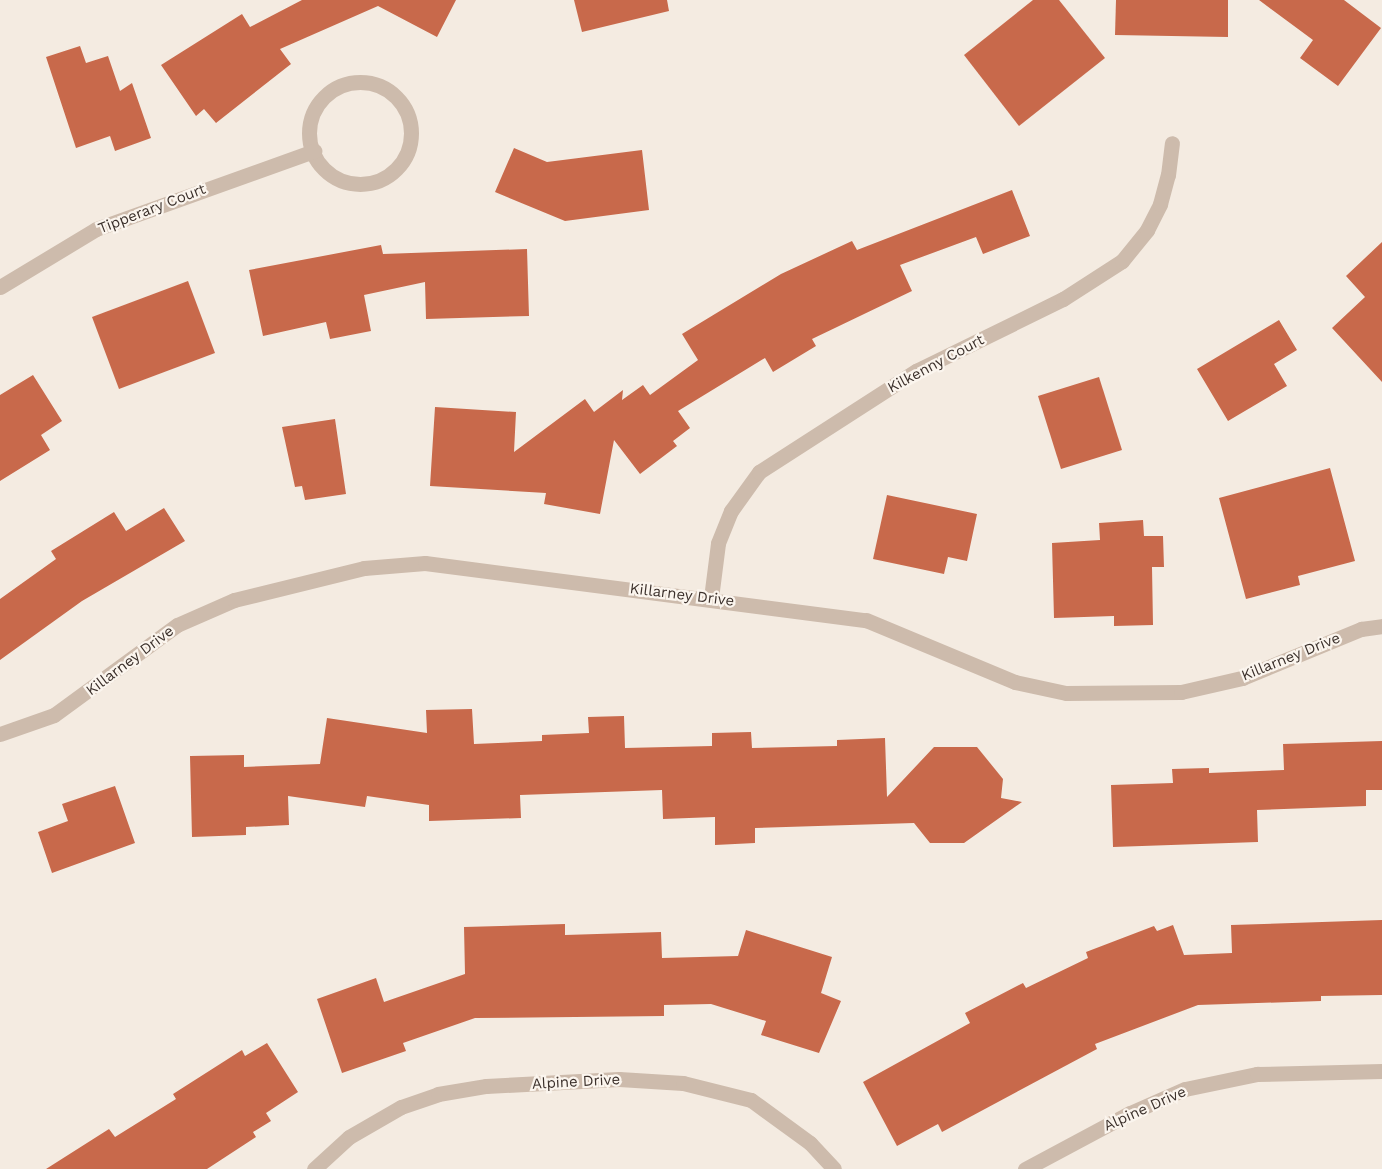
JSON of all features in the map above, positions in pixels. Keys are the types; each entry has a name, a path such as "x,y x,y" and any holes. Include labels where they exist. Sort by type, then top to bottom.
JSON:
{"street":[{"path":"368,82 401,102 411,129 411,145 393,173 377,182 355,184 333,178 321,167 314,151 310,117 322,97 338,85 368,82"},
{"name":"Kilkenny Court","path":"711,598 718,543 731,511 759,472 916,371 1063,299 1122,261 1147,230 1160,204 1168,175 1172,143"},
{"name":"Tipperary Court","path":"0,287 96,229 314,151"},
{"name":"Killarney Drive","path":"0,734 54,715 177,625 234,600 364,568 424,563 711,598 866,620 1015,682 1066,693 1181,692 1242,678 1361,629 1382,626"},
{"name":"Alpine Drive","path":"1025,1169 1130,1113 1185,1089 1257,1074 1382,1071"},
{"name":"Alpine Drive","path":"314,1169 350,1137 401,1107 438,1094 486,1086 619,1079 683,1083 751,1100 810,1143 834,1169"}],"building":[{"path":"302,0 456,0 437,37 378,6 280,49 291,64 216,123 204,109 196,116 161,65 242,14 250,27"},
{"path":"574,0 667,0 669,11 582,32"},
{"path":"1033,0 1059,0 1105,58 1019,126 964,55"},
{"path":"1116,0 1228,0 1228,37 1115,35"},
{"path":"1259,0 1344,0 1381,28 1338,86 1300,58 1313,40"},
{"path":"80,46 86,63 108,56 120,91 132,83 151,138 115,151 110,136 76,148 46,57"},
{"path":"514,148 547,162 642,150 649,210 565,221 495,192"},
{"path":"1012,190 1030,236 983,254 976,237 900,265 912,291 812,339 816,346 773,372 765,358 678,411 690,428 673,441 677,446 640,474 614,440 600,514 544,504 546,493 430,486 435,407 516,412 514,452 585,399 594,412 623,390 622,400 643,385 650,395 698,360 682,334 781,274 852,241 857,250"},
{"path":"1382,242 1382,382 1332,328 1365,297 1346,276"},
{"path":"381,245 383,254 527,249 529,316 426,319 425,282 364,295 371,331 330,339 326,322 263,336 249,270"},
{"path":"188,281 215,353 119,389 92,317"},
{"path":"1279,320 1297,350 1274,364 1287,386 1228,421 1197,369"},
{"path":"33,375 62,421 41,435 50,450 0,481 0,395"},
{"path":"1099,377 1122,450 1061,469 1038,396"},
{"path":"335,419 346,494 305,500 302,486 295,487 282,427"},
{"path":"1330,468 1355,561 1298,576 1300,585 1246,599 1219,498"},
{"path":"887,495 977,514 967,561 948,557 944,574 873,559"},
{"path":"164,508 185,541 82,601 0,660 0,599 56,559 51,551 114,512 126,531"},
{"path":"1143,520 1144,536 1163,536 1164,567 1152,567 1153,625 1114,626 1114,616 1054,618 1052,543 1100,540 1099,523"},
{"path":"472,709 474,744 542,741 542,735 589,733 588,717 624,716 625,748 712,746 712,733 751,732 752,748 837,746 837,740 885,738 887,797 934,747 977,747 1003,779 1001,798 1022,802 964,843 930,843 914,823 755,828 755,843 715,845 715,817 663,819 662,790 520,795 521,818 429,821 429,805 367,796 365,807 288,796 289,825 246,827 246,835 192,837 190,756 244,755 244,767 320,764 327,718 427,733 426,710"},
{"path":"1382,741 1382,790 1366,790 1366,806 1257,810 1258,842 1113,847 1111,785 1173,783 1172,769 1209,768 1209,773 1284,770 1283,744"},
{"path":"115,786 135,843 52,873 38,832 68,821 62,804"},
{"path":"1382,920 1382,995 1321,996 1321,1001 1198,1005 1095,1044 1097,1049 942,1132 938,1124 897,1146 863,1082 970,1023 965,1013 1023,983 1026,988 1088,958 1086,952 1154,926 1157,931 1173,925 1184,955 1232,953 1231,925"},
{"path":"565,924 565,935 661,932 662,958 738,956 746,930 832,957 821,993 841,1001 819,1053 761,1035 766,1021 711,1004 664,1005 664,1016 475,1018 403,1043 406,1051 342,1073 317,999 376,978 384,1002 465,974 464,927"},
{"path":"267,1043 298,1092 266,1113 271,1121 253,1132 256,1137 207,1169 46,1169 109,1129 115,1137 176,1099 173,1094 242,1050 245,1056"}]}
